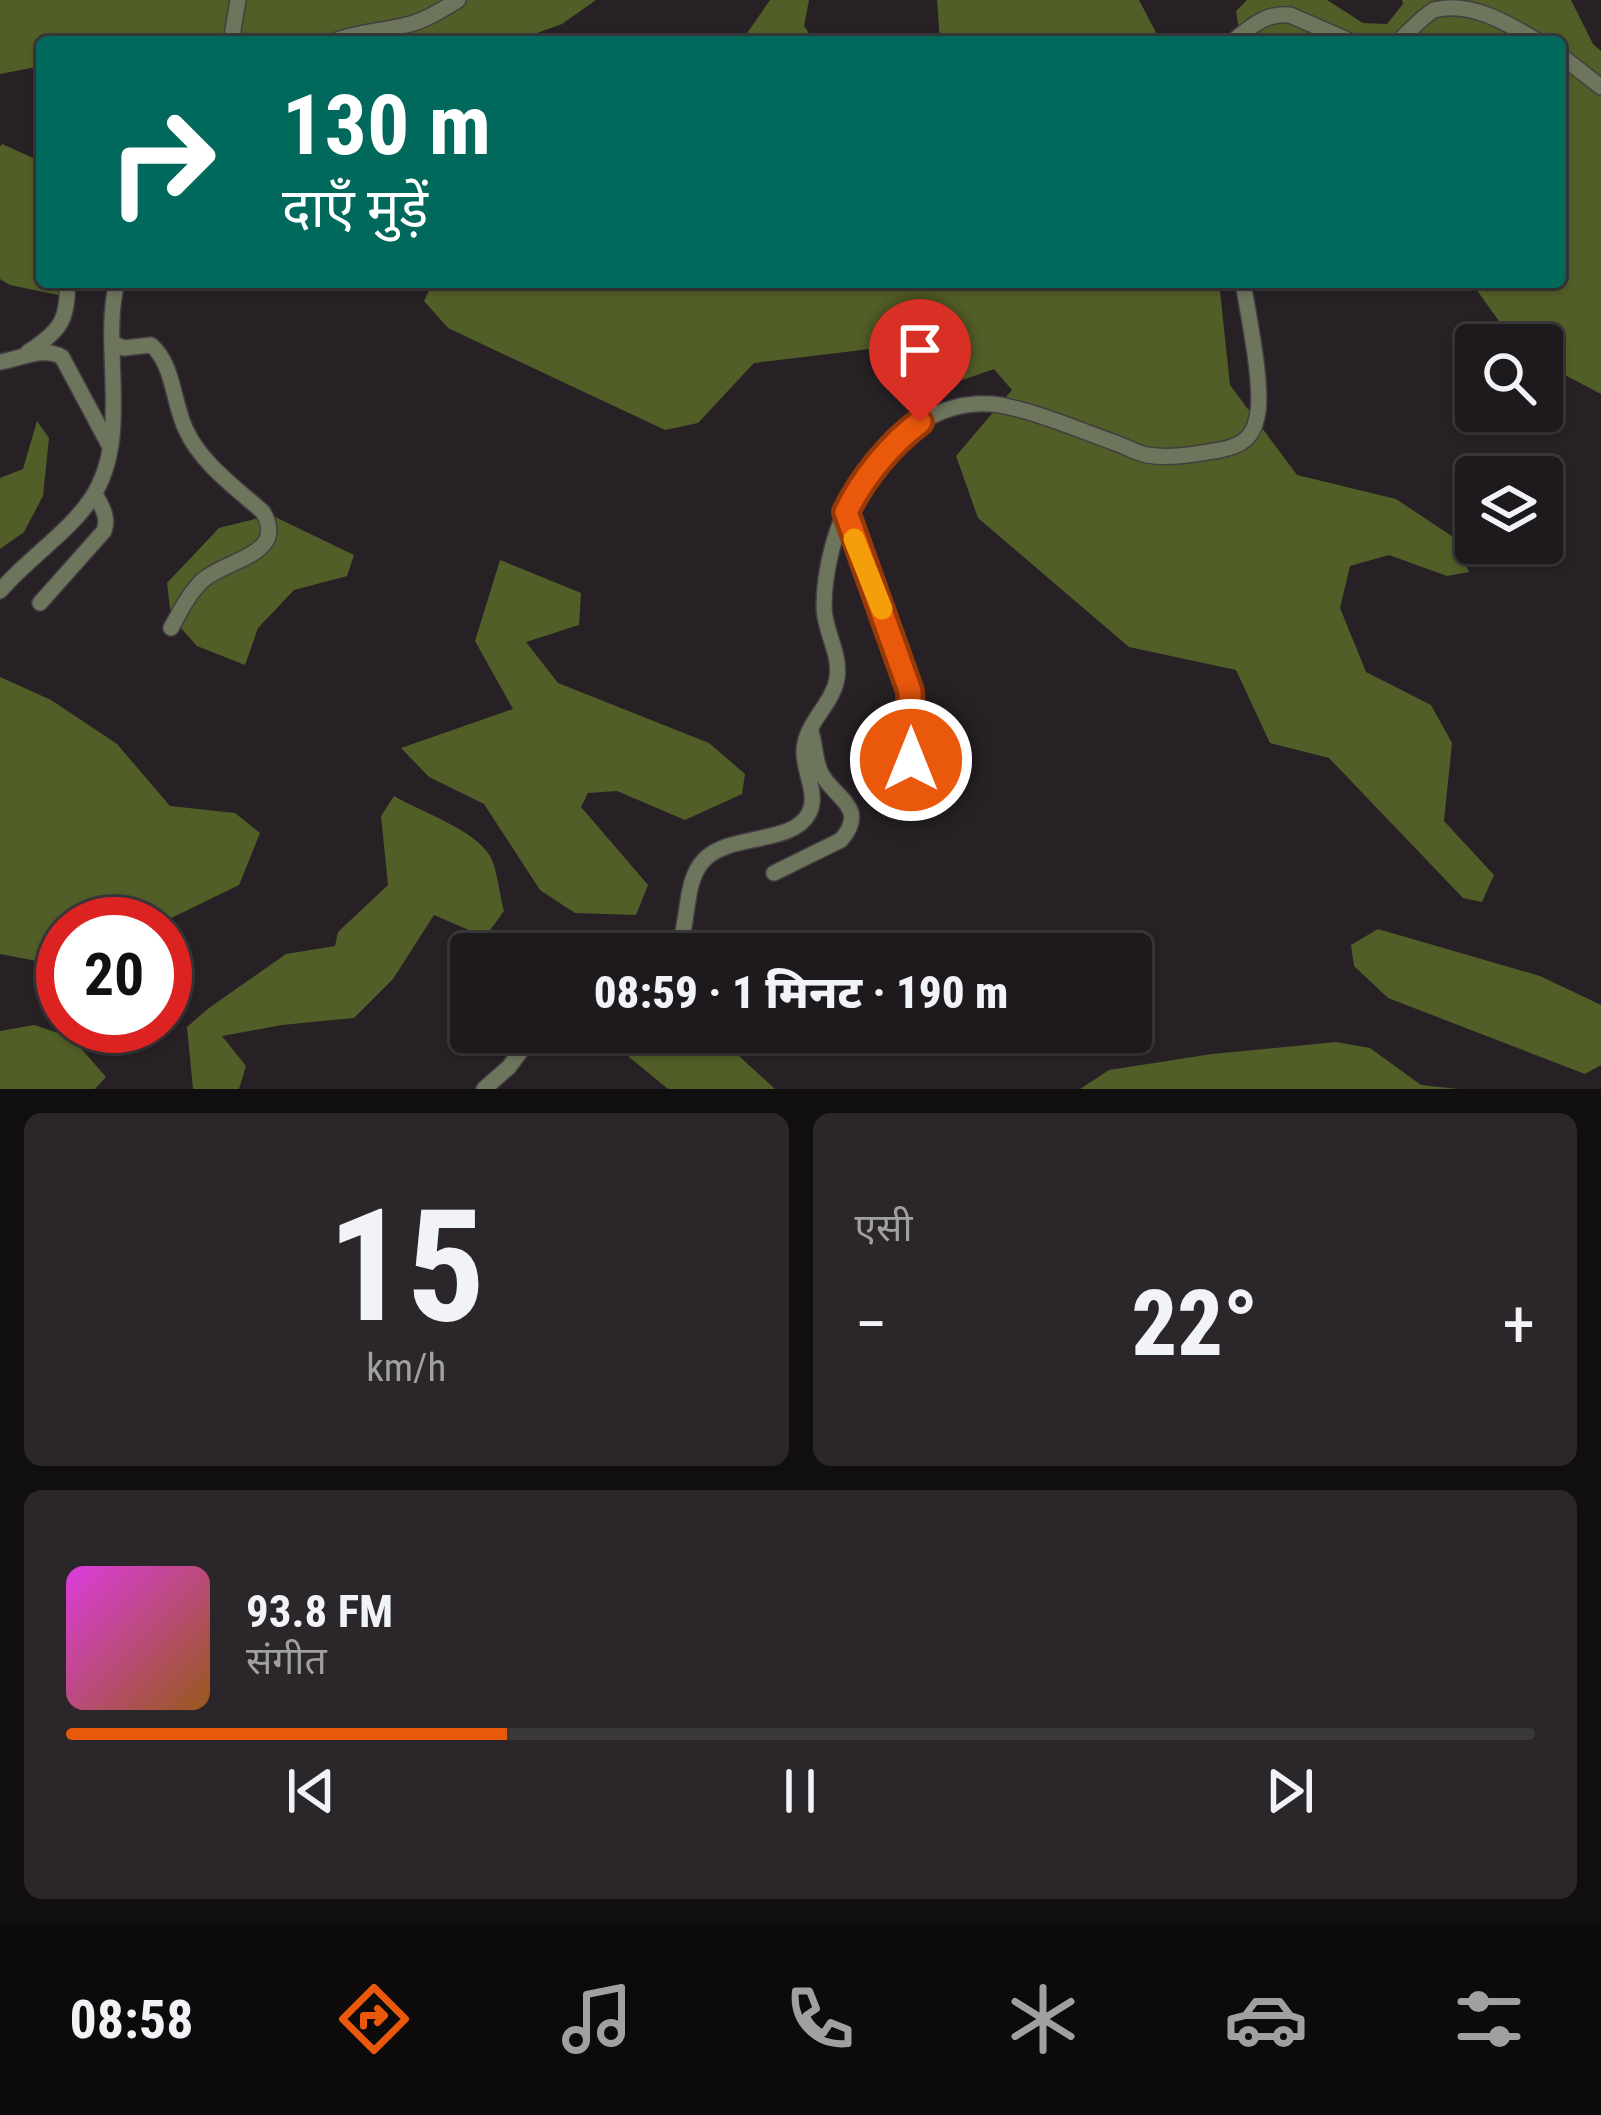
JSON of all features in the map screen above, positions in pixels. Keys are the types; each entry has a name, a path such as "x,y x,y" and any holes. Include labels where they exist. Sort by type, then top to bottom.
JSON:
{"street":[{"path":"232,36 238,0"},
{"path":"347,36 427,19 458,0"},
{"path":"1404,36 1436,8 1452,3 1486,10 1529,36"},
{"path":"1240,36 1259,21 1281,14 1338,36"},
{"path":"1566,60 1601,87"},
{"path":"8,360 39,345 62,324 68,288"},
{"path":"0,591 84,510 106,467 114,391 111,306 116,288"},
{"path":"684,933 700,863 727,846 791,830 810,812 812,793 804,747 838,673 824,607 834,544 862,484 906,432 943,410 993,404 1147,455 1187,456 1238,445 1251,435 1258,415 1244,288"},
{"path":"112,343 124,348 151,344 157,349 188,435 269,522 265,544 203,580 171,628"},
{"path":"8,360 46,352 62,357 109,445"},
{"path":"40,603 104,531 105,512 95,494"},
{"path":"846,512 910,691 906,746 911,760 937,781 962,766"},
{"path":"774,873 841,840 852,821 845,800 821,774 810,728"},
{"path":"484,1089 519,1053"}],"green space":[{"path":"0,0 596,0 562,24 529,36 36,36 36,67 0,74"},
{"path":"770,0 809,0 804,26 811,36 745,36"},
{"path":"937,0 1139,0 1158,36 940,36"},
{"path":"1247,0 1327,0 1363,23 1387,24 1402,0 1571,0 1601,51 1601,394 1563,374 1563,324 1501,324 1475,288 1566,288 1566,36 1240,36 1236,11"},
{"path":"0,147 36,159 36,288 70,288 63,296 0,279"},
{"path":"430,288 1220,288 1230,385 1297,475 1396,499 1453,537 1455,564 1465,564 1469,572 1447,576 1389,555 1350,566 1340,608 1366,672 1431,705 1452,743 1444,821 1494,875 1482,902 1463,898 1329,758 1270,743 1236,670 1129,647 978,518 956,456 1012,390 994,369 917,396 906,373 938,341 925,325 870,349 754,363 698,423 665,430 448,328 424,301"},
{"path":"37,421 49,438 43,496 24,532 0,549 0,478 23,469"},
{"path":"271,515 354,555 347,576 294,590 258,628 245,665 197,646 171,617 167,583 219,528"},
{"path":"500,560 581,593 579,625 526,642 558,683 709,743 745,774 742,794 685,820 617,791 588,793 581,807 648,885 636,915 575,913 540,890 484,804 429,777 401,748 513,709 475,641"},
{"path":"0,677 51,700 117,744 170,806 235,813 260,833 239,885 192,908 192,897 36,897 36,961 0,954"},
{"path":"394,796 460,829 492,861 504,911 488,933 476,933 434,915 393,979 354,1018 222,1036 246,1066 239,1089 193,1089 192,1023 286,954 335,946 338,932 388,885 381,816"},
{"path":"1378,929 1540,976 1601,1005 1601,1065 1585,1074 1388,998 1354,966 1351,945"},
{"path":"36,1026 36,1053 85,1053 106,1077 95,1089 0,1089 0,1031"},
{"path":"1336,1042 1370,1048 1421,1085 1458,1089 1080,1089 1109,1070"},
{"path":"627,1053 736,1053 775,1089 668,1089"}],"slow traffic":[{"path":"854,539 882,609"}],"route":[{"path":"911,760 906,746 910,691 846,512 862,484 920,422"}]}
